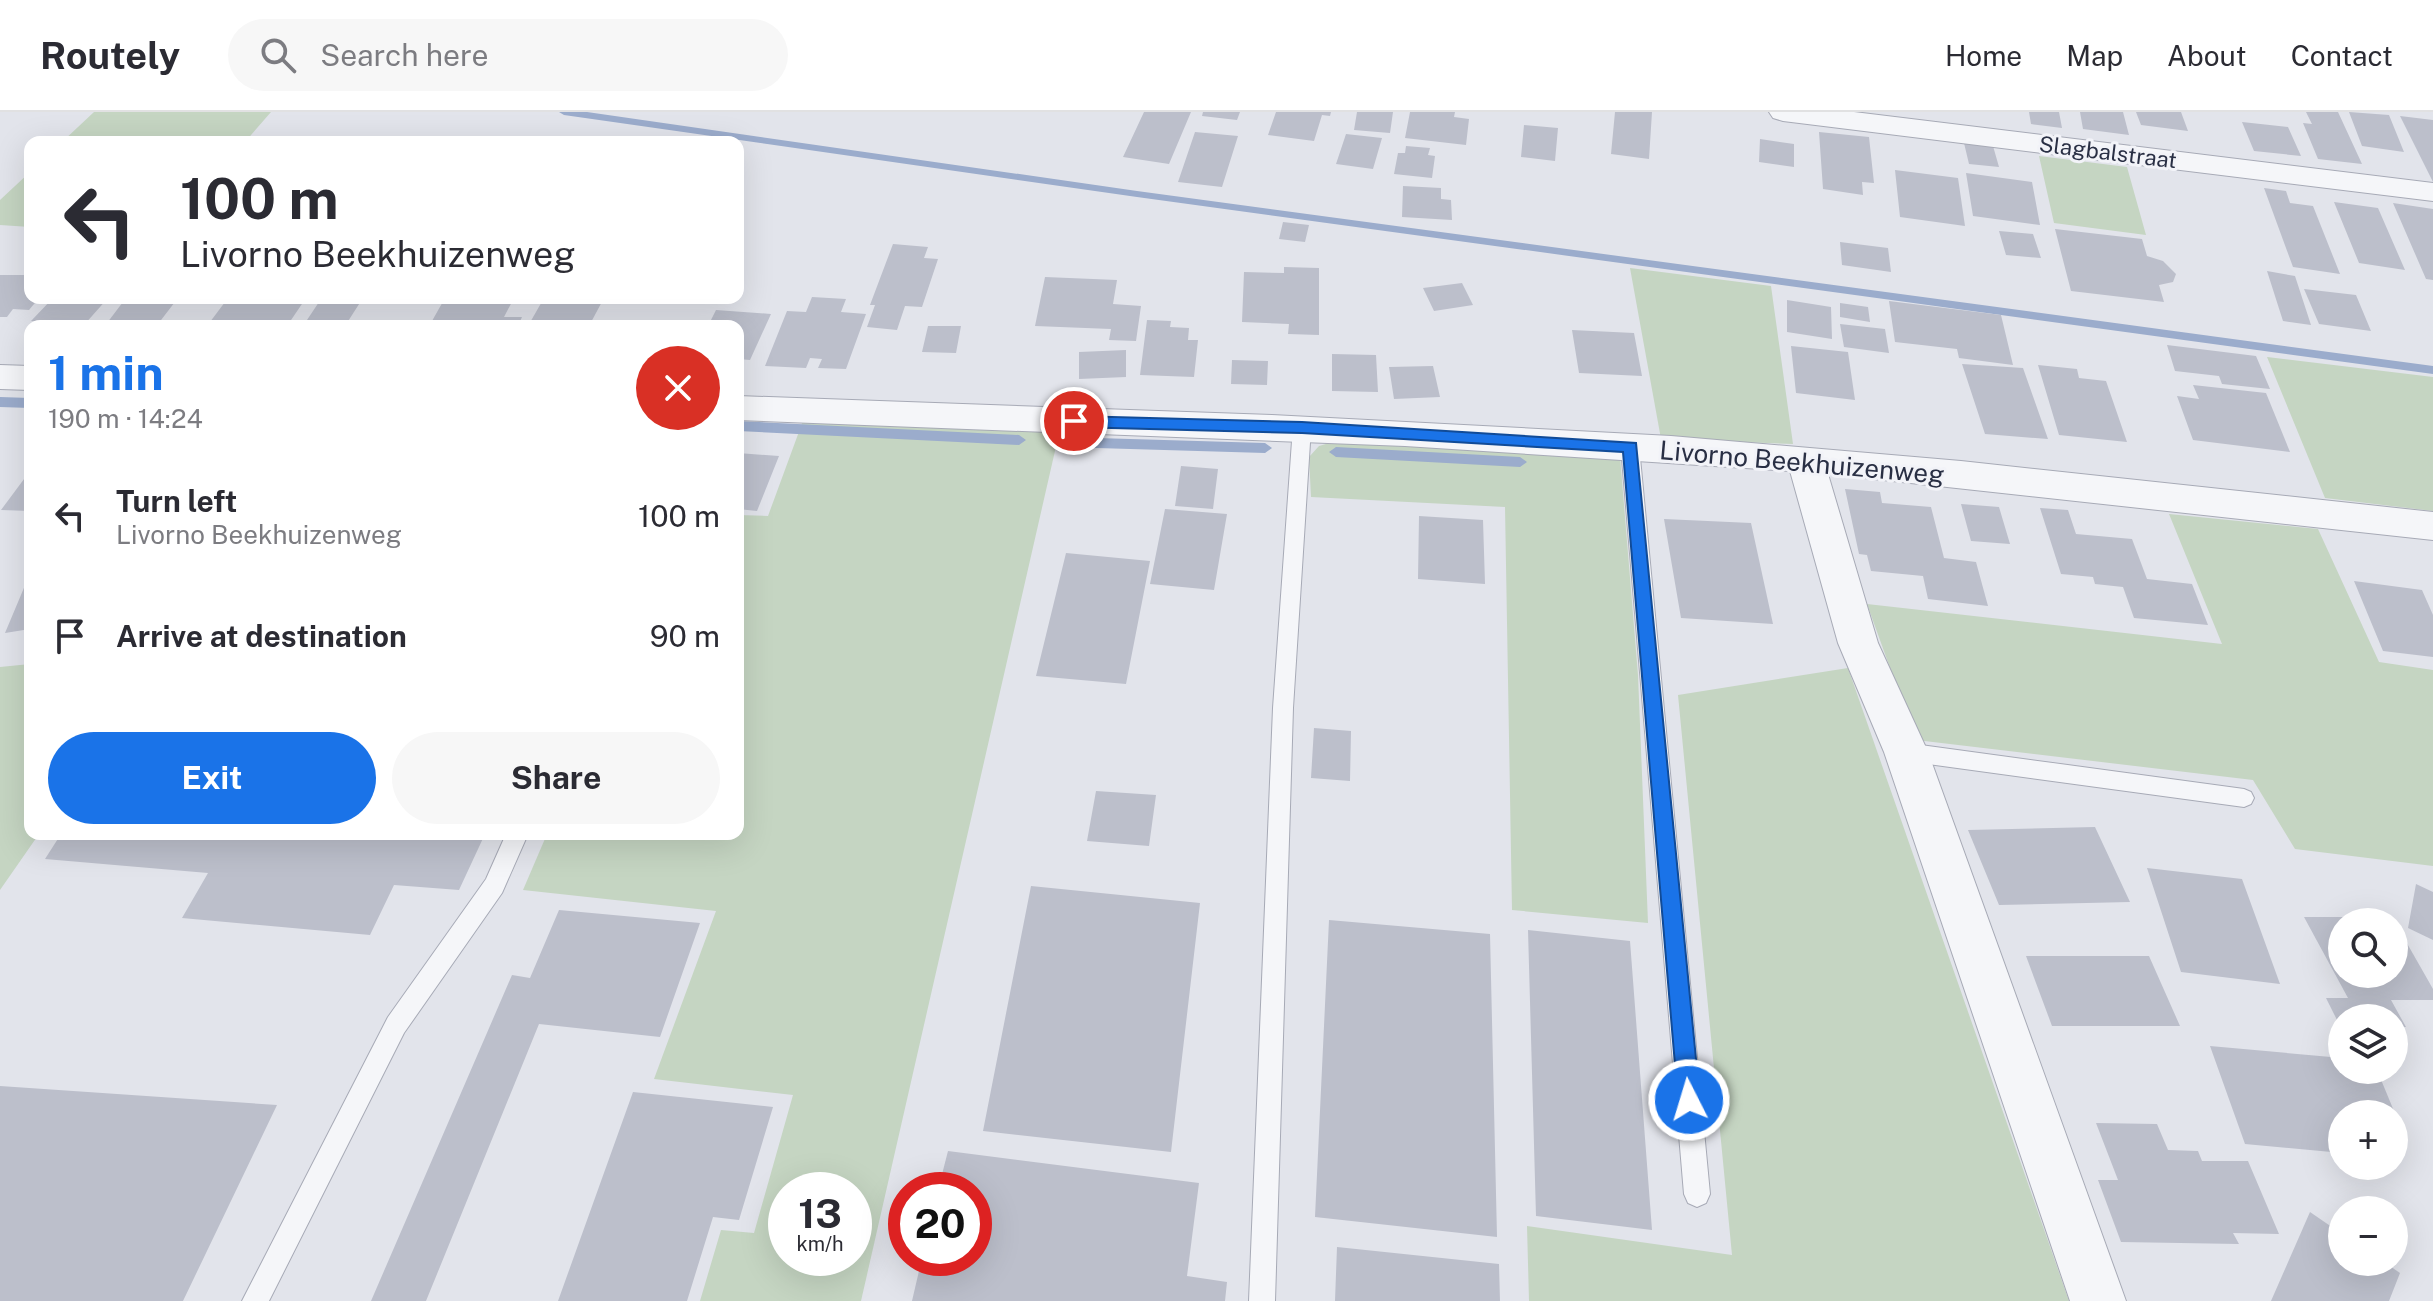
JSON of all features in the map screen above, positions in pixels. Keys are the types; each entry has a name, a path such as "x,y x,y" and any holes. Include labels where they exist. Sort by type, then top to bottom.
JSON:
{"street":[{"name":"Slagbalstraat","path":"1783,112 2433,192"},
{"path":"0,377 24,378"},
{"name":"Livorno Beekhuizenweg","path":"744,408 1302,427 1805,459 2433,526"},
{"path":"1805,459 1858,643 1906,752 2098,1301"}],"lane":[{"path":"1262,1301 1283,708 1302,427"},
{"path":"1630,447 1697,1194"},
{"path":"1906,752 2244,798"},
{"path":"255,1301 396,1025 494,886 514,840"}],"green space":[{"path":"94,112 271,112 250,136 68,136"},
{"path":"2039,156 2127,167 2146,235 2054,223"},
{"path":"24,178 24,227 0,225 0,200"},
{"path":"1630,268 1771,286 1793,444 1661,439"},
{"path":"2267,357 2433,377 2433,511 2325,498"},
{"path":"804,418 1060,429 872,1253 872,1172 771,1172 793,1095 654,1079 716,911 523,890 544,840 744,840 744,515 768,516"},
{"path":"1336,441 1620,456 1638,675 1648,923 1512,910 1505,507 1311,497 1309,457 1319,446"},
{"path":"2169,514 2318,529 2379,662 2433,670 2433,866 2295,849 2253,780 1916,740 1867,604 2222,644"},
{"path":"24,665 24,840 35,840 0,890 0,667"},
{"path":"1848,668 2069,1301 1529,1301 1527,1226 1732,1255 1678,695"},
{"path":"768,1183 768,1276 867,1276 861,1301 700,1301 721,1230 754,1233"}],"building":[{"path":"1144,112 1191,112 1169,164 1123,157"},
{"path":"1203,112 1240,112 1237,120 1202,116"},
{"path":"1276,112 1331,112 1330,116 1322,115 1314,141 1268,135"},
{"path":"1357,112 1393,112 1390,133 1354,130"},
{"path":"1410,112 1455,112 1454,117 1469,119 1466,145 1405,138"},
{"path":"1615,112 1652,112 1649,159 1611,154"},
{"path":"2029,112 2059,112 2062,128 2031,124"},
{"path":"2080,112 2123,112 2129,135 2083,129"},
{"path":"2136,112 2181,112 2188,131 2141,125"},
{"path":"2306,112 2338,112 2362,164 2318,159 2303,123 2312,124"},
{"path":"2349,112 2389,115 2404,152 2362,146"},
{"path":"2400,116 2433,120 2433,182"},
{"path":"2242,122 2288,127 2301,156 2254,151"},
{"path":"1524,125 1558,128 1555,161 1521,157"},
{"path":"1195,132 1238,136 1222,187 1178,182"},
{"path":"1819,132 1869,137 1874,183 1862,182 1863,195 1823,189"},
{"path":"1346,134 1382,138 1373,169 1336,164"},
{"path":"1760,139 1794,144 1794,167 1759,162"},
{"path":"1964,143 1993,146 1999,167 1969,164"},
{"path":"1406,146 1430,148 1428,155 1435,156 1432,178 1394,174 1398,153 1405,153"},
{"path":"1895,170 1958,178 1965,226 1900,217"},
{"path":"1966,173 2032,182 2040,225 1973,216"},
{"path":"1403,186 1441,188 1441,199 1451,200 1452,220 1402,217"},
{"path":"2264,188 2286,191 2290,203 2313,206 2340,274 2293,267"},
{"path":"2334,202 2378,208 2405,270 2359,263"},
{"path":"2393,203 2433,209 2433,280 2426,279"},
{"path":"1283,222 1309,225 1305,242 1279,239"},
{"path":"2055,229 2142,239 2147,256 2163,261 2176,274 2173,282 2159,285 2164,302 2071,291"},
{"path":"1999,231 2033,234 2041,258 2006,255"},
{"path":"1840,242 1888,248 1891,272 1842,265"},
{"path":"893,244 928,247 924,258 938,259 922,307 905,306 897,330 867,327 875,305 870,305"},
{"path":"1284,267 1319,268 1319,335 1288,334 1289,324 1242,322 1244,272 1284,273"},
{"path":"2267,271 2295,276 2311,325 2283,321"},
{"path":"0,275 24,275 24,304 34,304 29,310 13,309 7,317 0,317"},
{"path":"1045,277 1117,280 1113,304 1141,306 1136,341 1109,340 1111,329 1035,326"},
{"path":"1462,283 1473,305 1434,311 1423,288"},
{"path":"2304,289 2356,295 2371,331 2319,324"},
{"path":"812,297 846,299 841,312 866,314 846,369 818,368 822,359 810,358 806,368 765,366 787,311 806,312"},
{"path":"1787,300 1831,307 1832,339 1787,332"},
{"path":"1889,301 2001,315 2013,365 1959,358 1957,349 1895,342"},
{"path":"1840,303 1868,307 1870,322 1840,317"},
{"path":"47,304 103,304 88,320 32,320"},
{"path":"121,304 173,304 161,320 109,320"},
{"path":"224,304 302,304 291,320 212,320"},
{"path":"318,304 359,304 349,320 307,320"},
{"path":"442,304 511,304 504,317 522,317 521,320 433,320"},
{"path":"541,304 601,304 592,320 531,320"},
{"path":"716,310 771,314 750,360 744,360 744,320 711,320"},
{"path":"1147,320 1171,321 1170,327 1189,328 1188,340 1198,340 1194,377 1140,375"},
{"path":"1840,324 1885,329 1889,353 1844,347"},
{"path":"928,326 961,326 956,353 922,352"},
{"path":"1572,330 1634,333 1642,376 1579,373"},
{"path":"2167,345 2256,356 2270,389 2222,384 2219,376 2175,371"},
{"path":"1791,346 1848,352 1855,400 1796,393"},
{"path":"1126,350 1126,377 1079,379 1079,352"},
{"path":"1332,354 1376,355 1378,392 1332,391"},
{"path":"1232,360 1268,361 1267,385 1231,384"},
{"path":"1962,364 2023,368 2048,439 1985,434"},
{"path":"2038,365 2077,369 2079,378 2106,381 2127,442 2059,435"},
{"path":"1433,366 1440,397 1394,399 1389,367"},
{"path":"2193,385 2266,393 2290,452 2193,440 2177,396 2199,399"},
{"path":"744,453 779,456 757,511 744,510"},
{"path":"1181,466 1218,469 1213,509 1175,506"},
{"path":"24,479 24,511 1,510"},
{"path":"1845,489 1880,492 1882,503 1931,507 1944,558 1976,562 1988,606 1928,599 1923,576 1871,571 1867,555 1859,554"},
{"path":"1961,504 1999,507 2010,544 1971,541"},
{"path":"2040,508 2068,510 2076,534 2132,539 2147,579 2192,584 2208,625 2134,618 2123,587 2095,584 2093,577 2061,574"},
{"path":"1165,509 1227,514 1214,590 1150,584"},
{"path":"1419,516 1483,520 1485,584 1418,579"},
{"path":"1664,519 1751,523 1773,624 1681,618"},
{"path":"1066,553 1150,561 1126,684 1036,676"},
{"path":"2354,581 2422,590 2433,615 2433,657 2383,651"},
{"path":"24,588 24,630 5,633"},
{"path":"1314,728 1351,731 1350,781 1311,778"},
{"path":"1096,791 1156,795 1149,846 1087,841"},
{"path":"2095,827 2130,902 1999,905 1968,830"},
{"path":"57,840 482,840 459,890 394,885 370,935 182,918 208,873 45,859"},
{"path":"2147,868 2242,879 2280,984 2181,972"},
{"path":"2416,884 2433,892 2433,940 2408,928"},
{"path":"1031,886 1200,903 1171,1152 983,1131"},
{"path":"559,910 700,923 660,1037 539,1024 426,1301 371,1301 512,975 530,978"},
{"path":"2304,917 2328,917 2328,961"},
{"path":"1329,920 1490,934 1497,1237 1315,1217"},
{"path":"1528,930 1630,941 1652,1230 1536,1216"},
{"path":"2408,945 2433,989 2433,1000 2391,1000 2393,1004 2329,1004 2326,998 2348,998 2343,988 2408,988"},
{"path":"2026,956 2149,956 2180,1026 2052,1026"},
{"path":"2210,1046 2328,1057 2328,1084 2383,1084 2389,1100 2328,1100 2328,1152 2245,1144"},
{"path":"0,1086 277,1105 183,1301 0,1301"},
{"path":"633,1092 773,1107 739,1220 713,1217 687,1301 558,1301"},
{"path":"2096,1123 2157,1124 2168,1150 2198,1151 2202,1161 2248,1161 2279,1234 2233,1233 2239,1244 2121,1242 2098,1180 2118,1180"},
{"path":"948,1151 1199,1183 1187,1276 1227,1282 1225,1301 912,1301 918,1276 992,1276 992,1172 943,1172"},
{"path":"2310,1212 2328,1224 2328,1276 2399,1276 2389,1301 2271,1301"},
{"path":"1337,1247 1499,1264 1500,1301 1335,1301"}],"waterway":[{"path":"564,112 732,136"},
{"path":"744,138 2433,370"},
{"path":"0,402 24,403"},
{"path":"744,426 1019,440"},
{"path":"1063,442 1265,448"},
{"path":"1336,452 1520,462"}],"route":[{"path":"1074,421 1302,427 1630,447 1638,508 1689,1100"}]}
